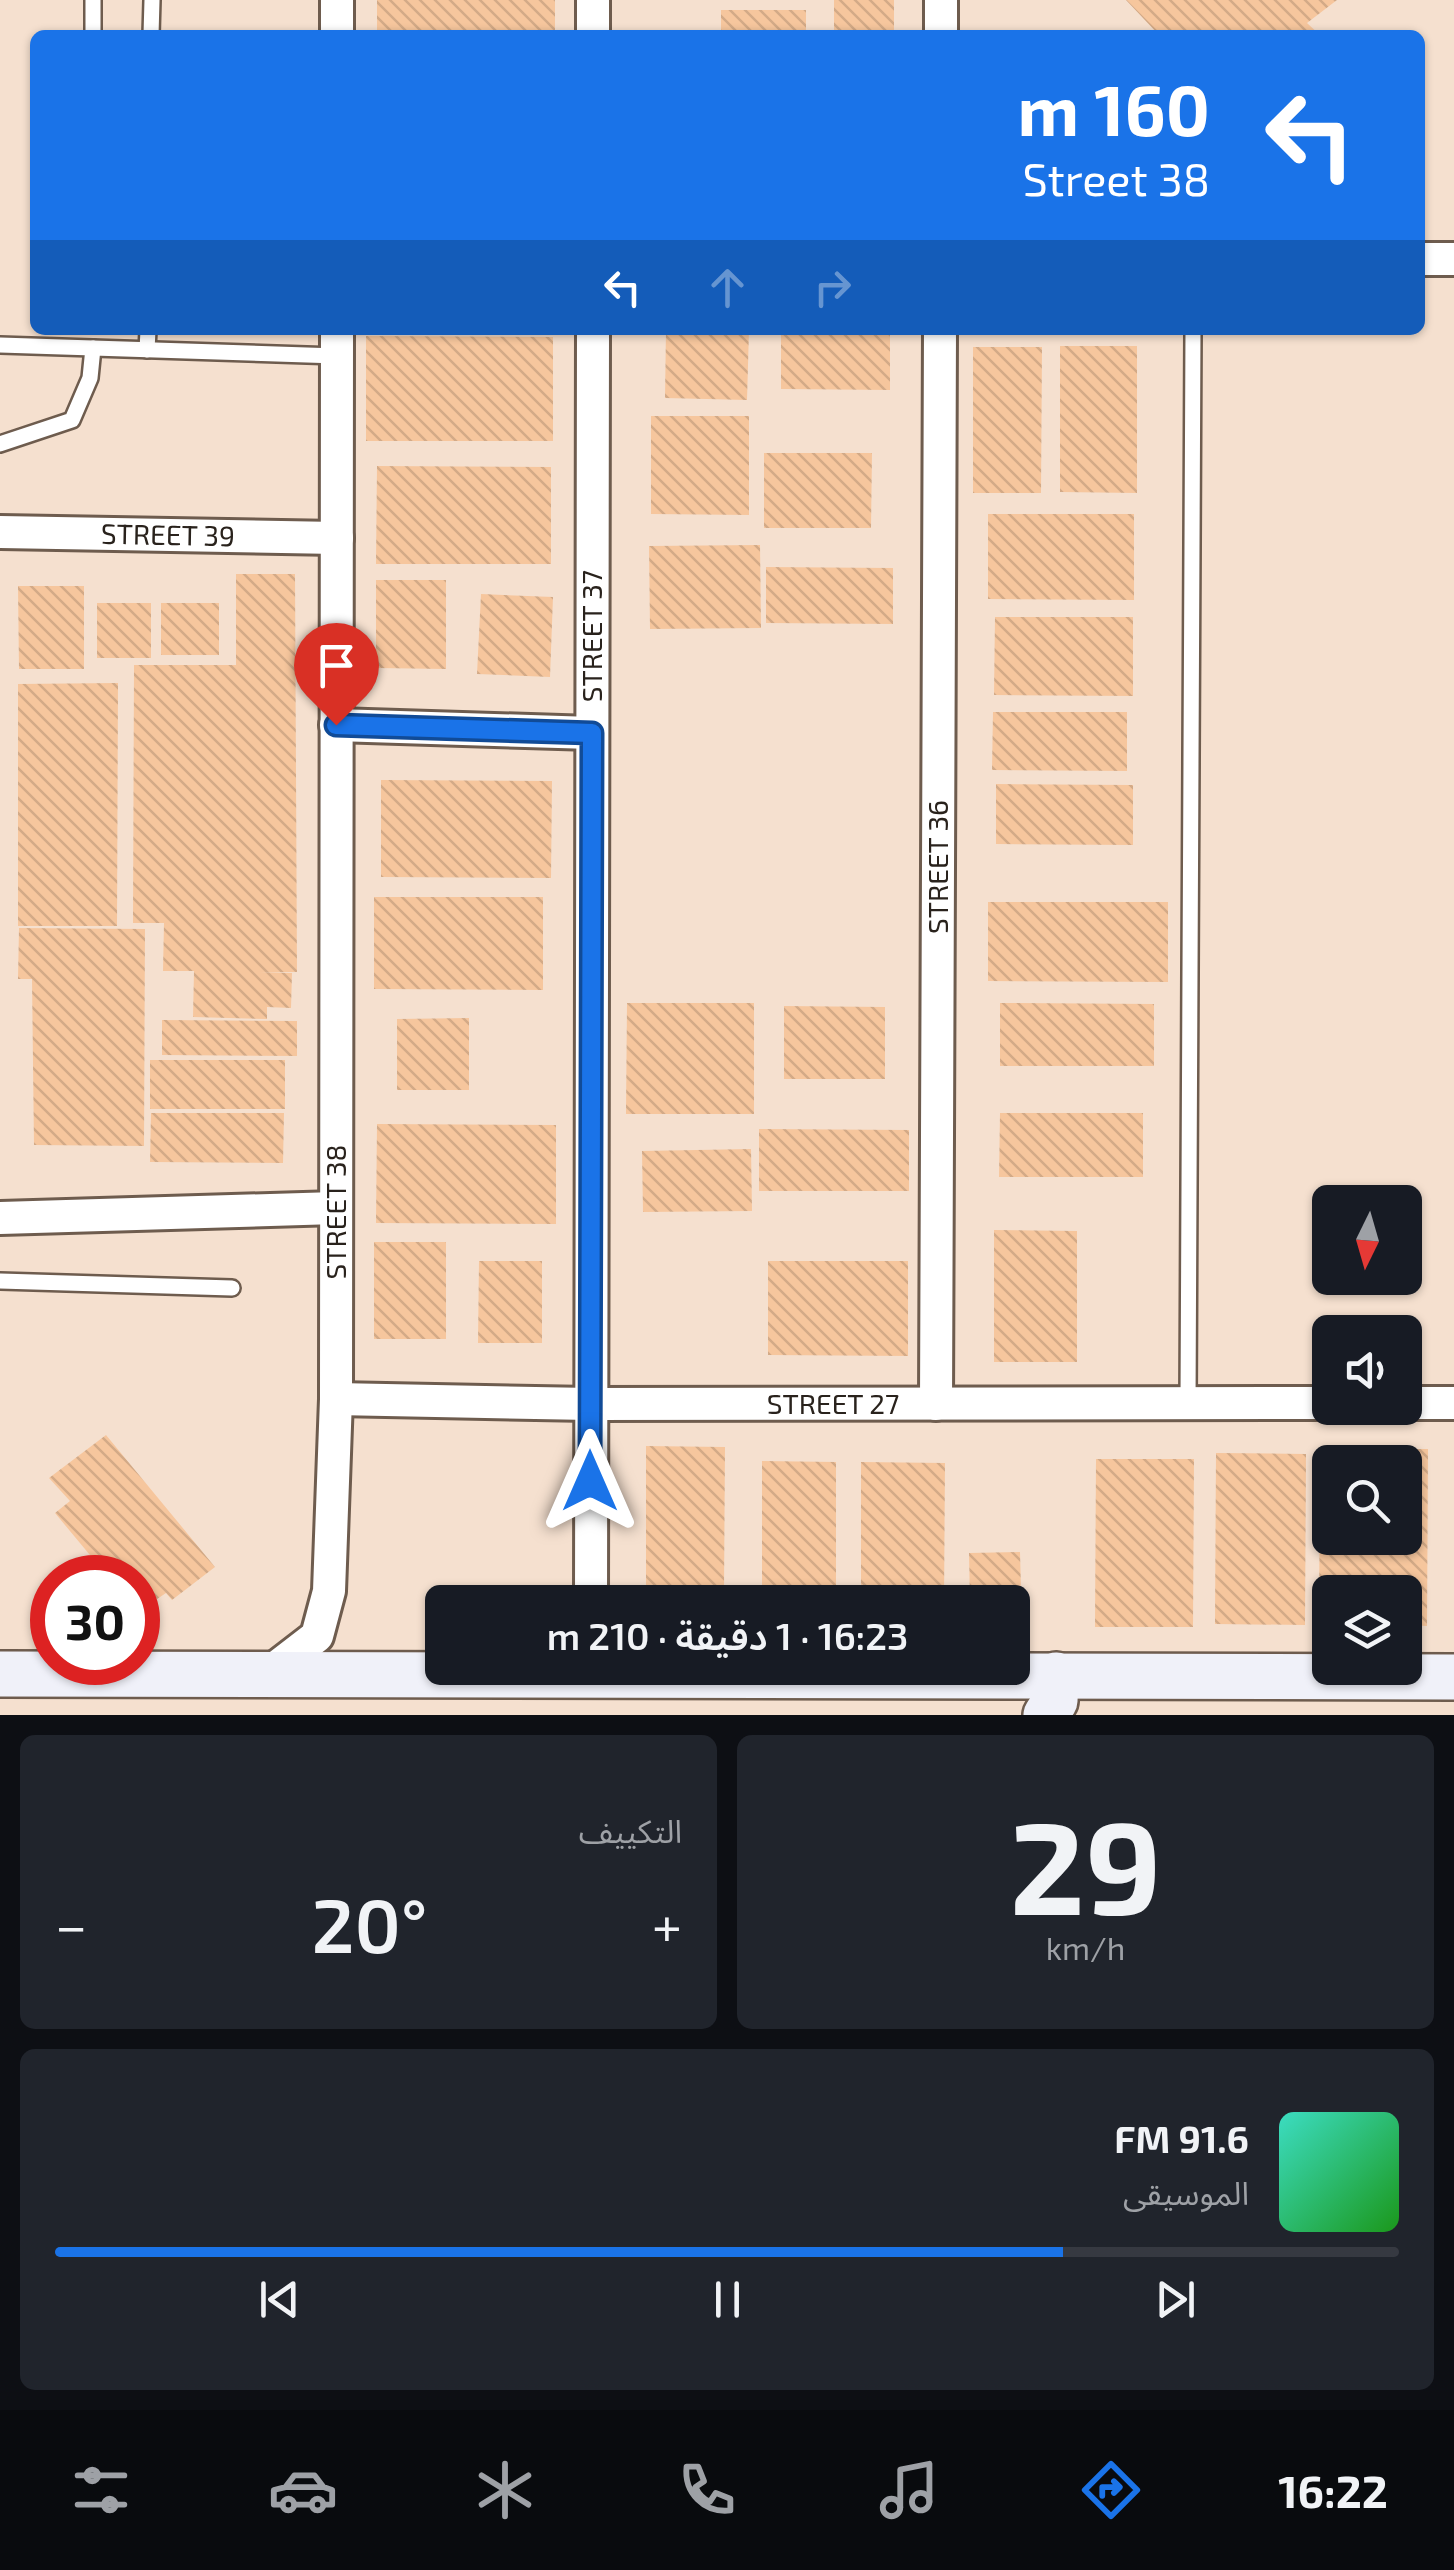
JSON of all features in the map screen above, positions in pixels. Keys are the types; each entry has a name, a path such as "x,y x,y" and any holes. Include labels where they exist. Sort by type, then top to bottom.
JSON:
{"main road":[{"path":"0,1674 425,1672"},
{"path":"893,1685 1112,1696 1454,1677"}],"street":[{"path":"337,0 337,30"},
{"path":"593,0 593,30"},
{"path":"941,0 941,30"},
{"path":"1425,259 1454,259"},
{"name":"STREET 37","path":"591,1585 593,335"},
{"name":"STREET 36","path":"936,1404 940,335"},
{"name":"STREET 38","path":"269,1673 310,1644 326,1616 336,1399 337,343"},
{"name":"STREET 39","path":"0,532 337,538"},
{"path":"336,725 592,733"},
{"path":"0,1218 336,1208"},
{"name":"STREET 27","path":"336,1399 590,1404 1312,1403"},
{"path":"1422,1403 1454,1403"}],"lane":[{"path":"93,0 93,30"},
{"path":"151,30 152,0"},
{"path":"148,335 148,350"},
{"path":"1188,1403 1193,335"},
{"path":"0,345 148,350 337,343"},
{"path":"0,444 72,420 90,378 93,348"},
{"path":"0,1281 232,1288"}],"building":[{"path":"377,0 555,0 555,30 377,30"},
{"path":"834,0 894,0 894,30 834,30"},
{"path":"1126,0 1337,0 1307,23 1315,30 1154,30"},
{"path":"721,10 806,10 806,30 721,30"},
{"path":"666,335 749,335 747,400 665,398"},
{"path":"781,335 890,335 890,390 781,389"},
{"path":"366,336 553,337 553,441 366,441"},
{"path":"1060,346 1137,346 1137,493 1060,492"},
{"path":"973,347 1042,347 1041,493 973,493"},
{"path":"651,416 749,416 749,515 651,514"},
{"path":"764,453 872,453 871,528 764,528"},
{"path":"377,466 551,467 551,564 376,564"},
{"path":"988,514 1134,514 1134,600 988,599"},
{"path":"760,545 761,628 650,629 649,546"},
{"path":"766,567 893,568 893,624 766,623"},
{"path":"236,574 295,574 297,972 260,972 292,973 291,1008 267,1007 267,1019 193,1017 194,971 163,971 164,923 133,923 134,665 236,665"},
{"path":"376,580 446,580 446,669 376,668"},
{"path":"18,586 84,586 84,669 19,669"},
{"path":"481,594 553,597 550,677 477,674"},
{"path":"97,603 151,603 151,658 97,658"},
{"path":"161,603 219,603 219,655 161,655"},
{"path":"995,617 1133,617 1133,696 994,695"},
{"path":"118,683 117,926 18,926 18,684"},
{"path":"993,712 1127,712 1127,771 992,770"},
{"path":"381,780 552,781 551,878 381,877"},
{"path":"996,784 1133,785 1133,845 996,844"},
{"path":"374,897 543,897 543,990 374,989"},
{"path":"988,902 1168,902 1168,982 988,981"},
{"path":"19,928 145,929 144,1146 34,1145 32,979 18,979"},
{"path":"627,1003 754,1003 754,1114 626,1114"},
{"path":"1000,1003 1154,1004 1154,1066 1000,1066"},
{"path":"784,1006 885,1007 885,1079 784,1079"},
{"path":"469,1018 469,1090 397,1090 397,1019"},
{"path":"162,1020 297,1021 297,1056 162,1055"},
{"path":"150,1060 285,1060 285,1109 150,1109"},
{"path":"151,1113 284,1113 283,1163 150,1162"},
{"path":"1000,1113 1143,1113 1143,1177 999,1177"},
{"path":"377,1124 556,1125 556,1224 376,1223"},
{"path":"759,1129 909,1130 909,1191 759,1191"},
{"path":"751,1149 752,1211 643,1212 642,1151"},
{"path":"994,1230 1077,1231 1077,1362 994,1362"},
{"path":"374,1242 446,1242 446,1339 374,1339"},
{"path":"479,1261 542,1261 542,1343 478,1343"},
{"path":"768,1261 908,1261 908,1356 768,1355"},
{"path":"106,1435 215,1567 172,1600 166,1593 160,1597 160,1555 90,1555 55,1513 70,1501 49,1478"},
{"path":"646,1446 725,1447 724,1585 646,1585"},
{"path":"1422,1449 1428,1449 1427,1626 1422,1626 1422,1575 1319,1575 1319,1555 1422,1555"},
{"path":"1216,1453 1306,1454 1305,1625 1215,1624"},
{"path":"1096,1459 1194,1459 1193,1627 1095,1627"},
{"path":"762,1461 836,1462 836,1585 762,1585"},
{"path":"861,1462 945,1463 944,1585 861,1585"},
{"path":"1020,1552 1021,1585 970,1585 969,1553"}],"route":[{"path":"336,725 592,733 590,1481"}]}
